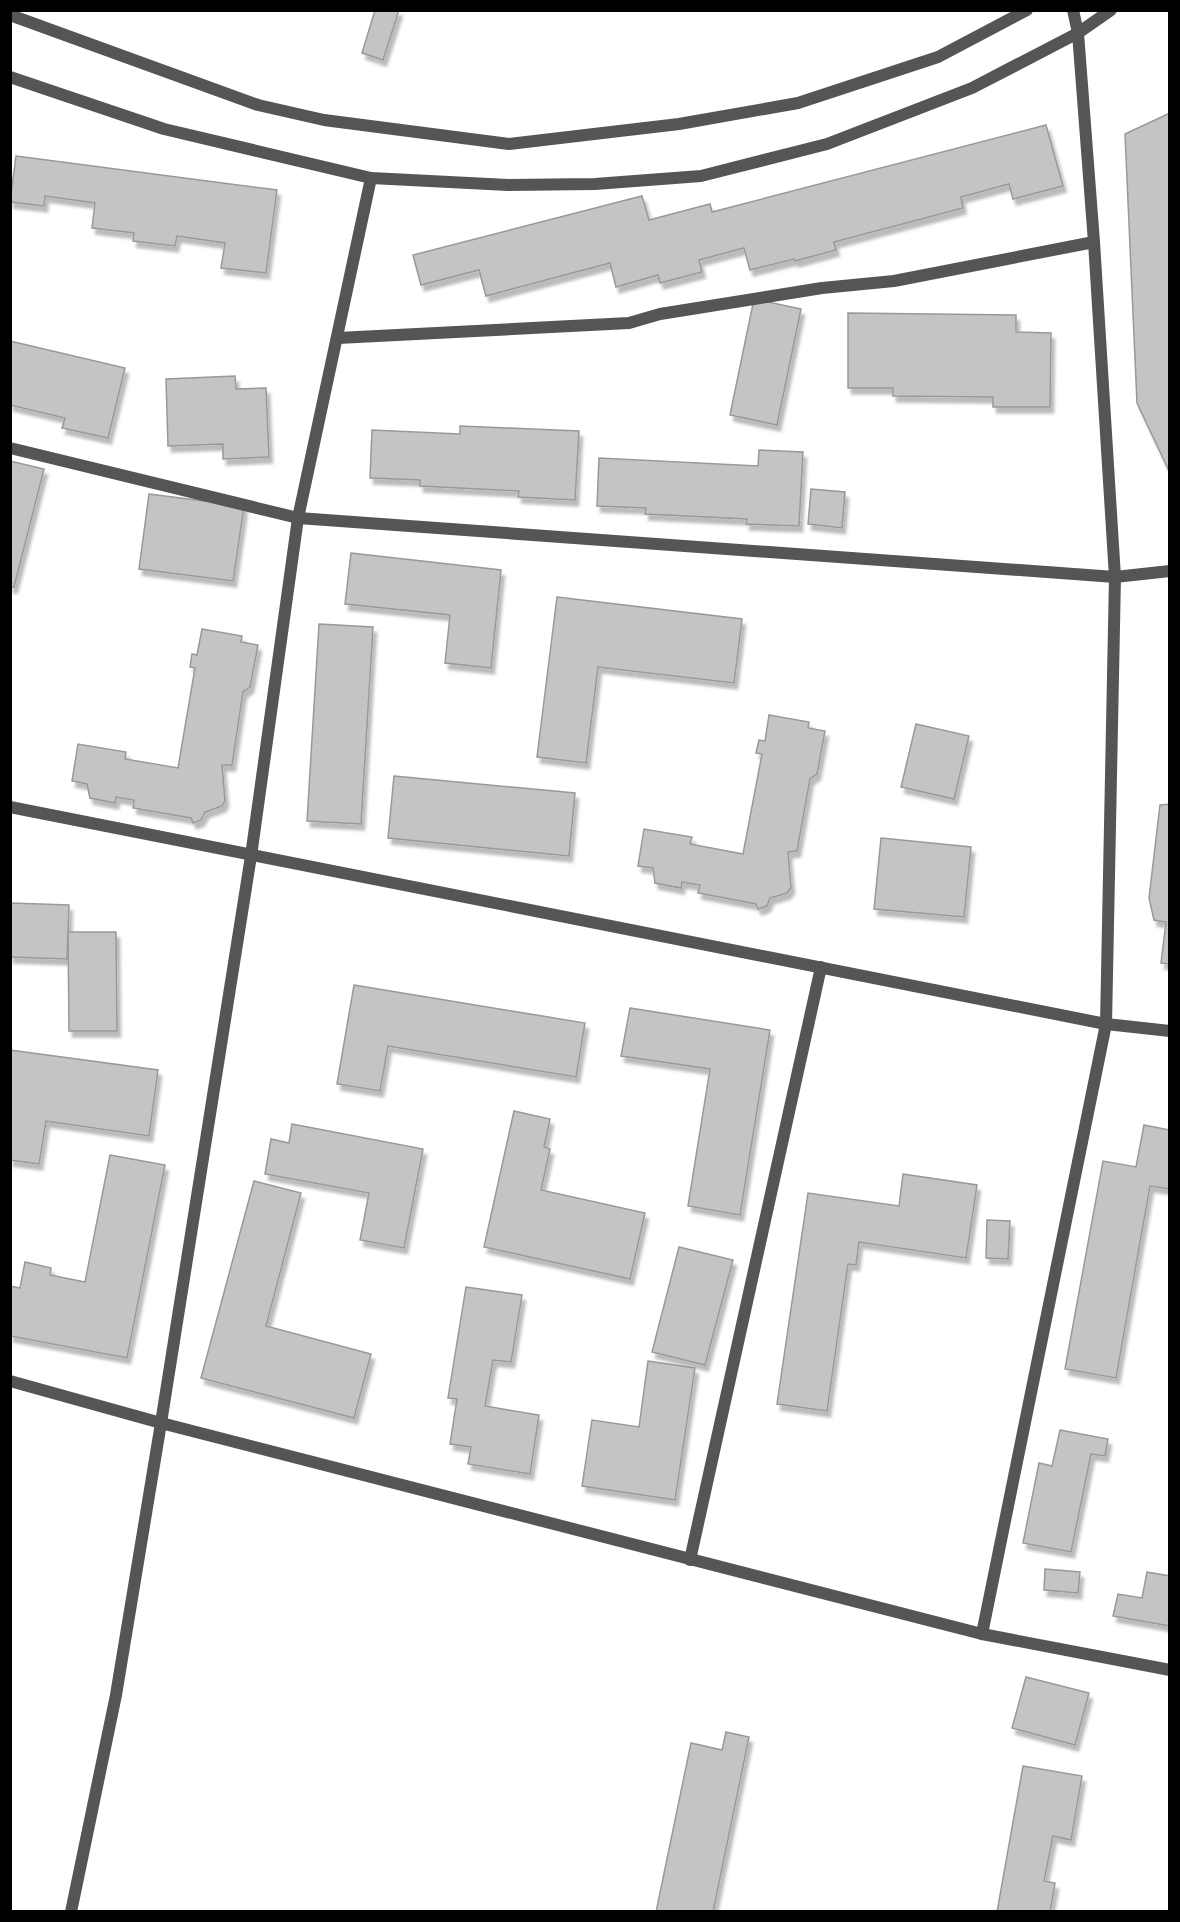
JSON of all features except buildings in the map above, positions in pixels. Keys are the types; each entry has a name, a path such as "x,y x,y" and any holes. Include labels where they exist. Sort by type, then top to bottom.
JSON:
{"street":[{"path":"10,15 258,105 324,120 509,144 679,124 798,103 938,57 1027,10"},
{"path":"982,1634 1106,1024 1115,577 1094,242 1078,33 1073,10"},
{"path":"10,77 164,129 371,178 519,185 595,184 701,176 838,140 972,88 1078,33 1112,10"},
{"path":"70,1911 116,1695 161,1423 251,856 298,518 371,178"},
{"path":"338,338 630,323 660,314 822,288 894,281 1094,242"},
{"path":"10,448 298,518 1115,577 1170,572"},
{"path":"10,807 1106,1024 1170,1031"},
{"path":"690,1560 820,967"},
{"path":"10,1381 161,1423 982,1634 1170,1670"}]}
